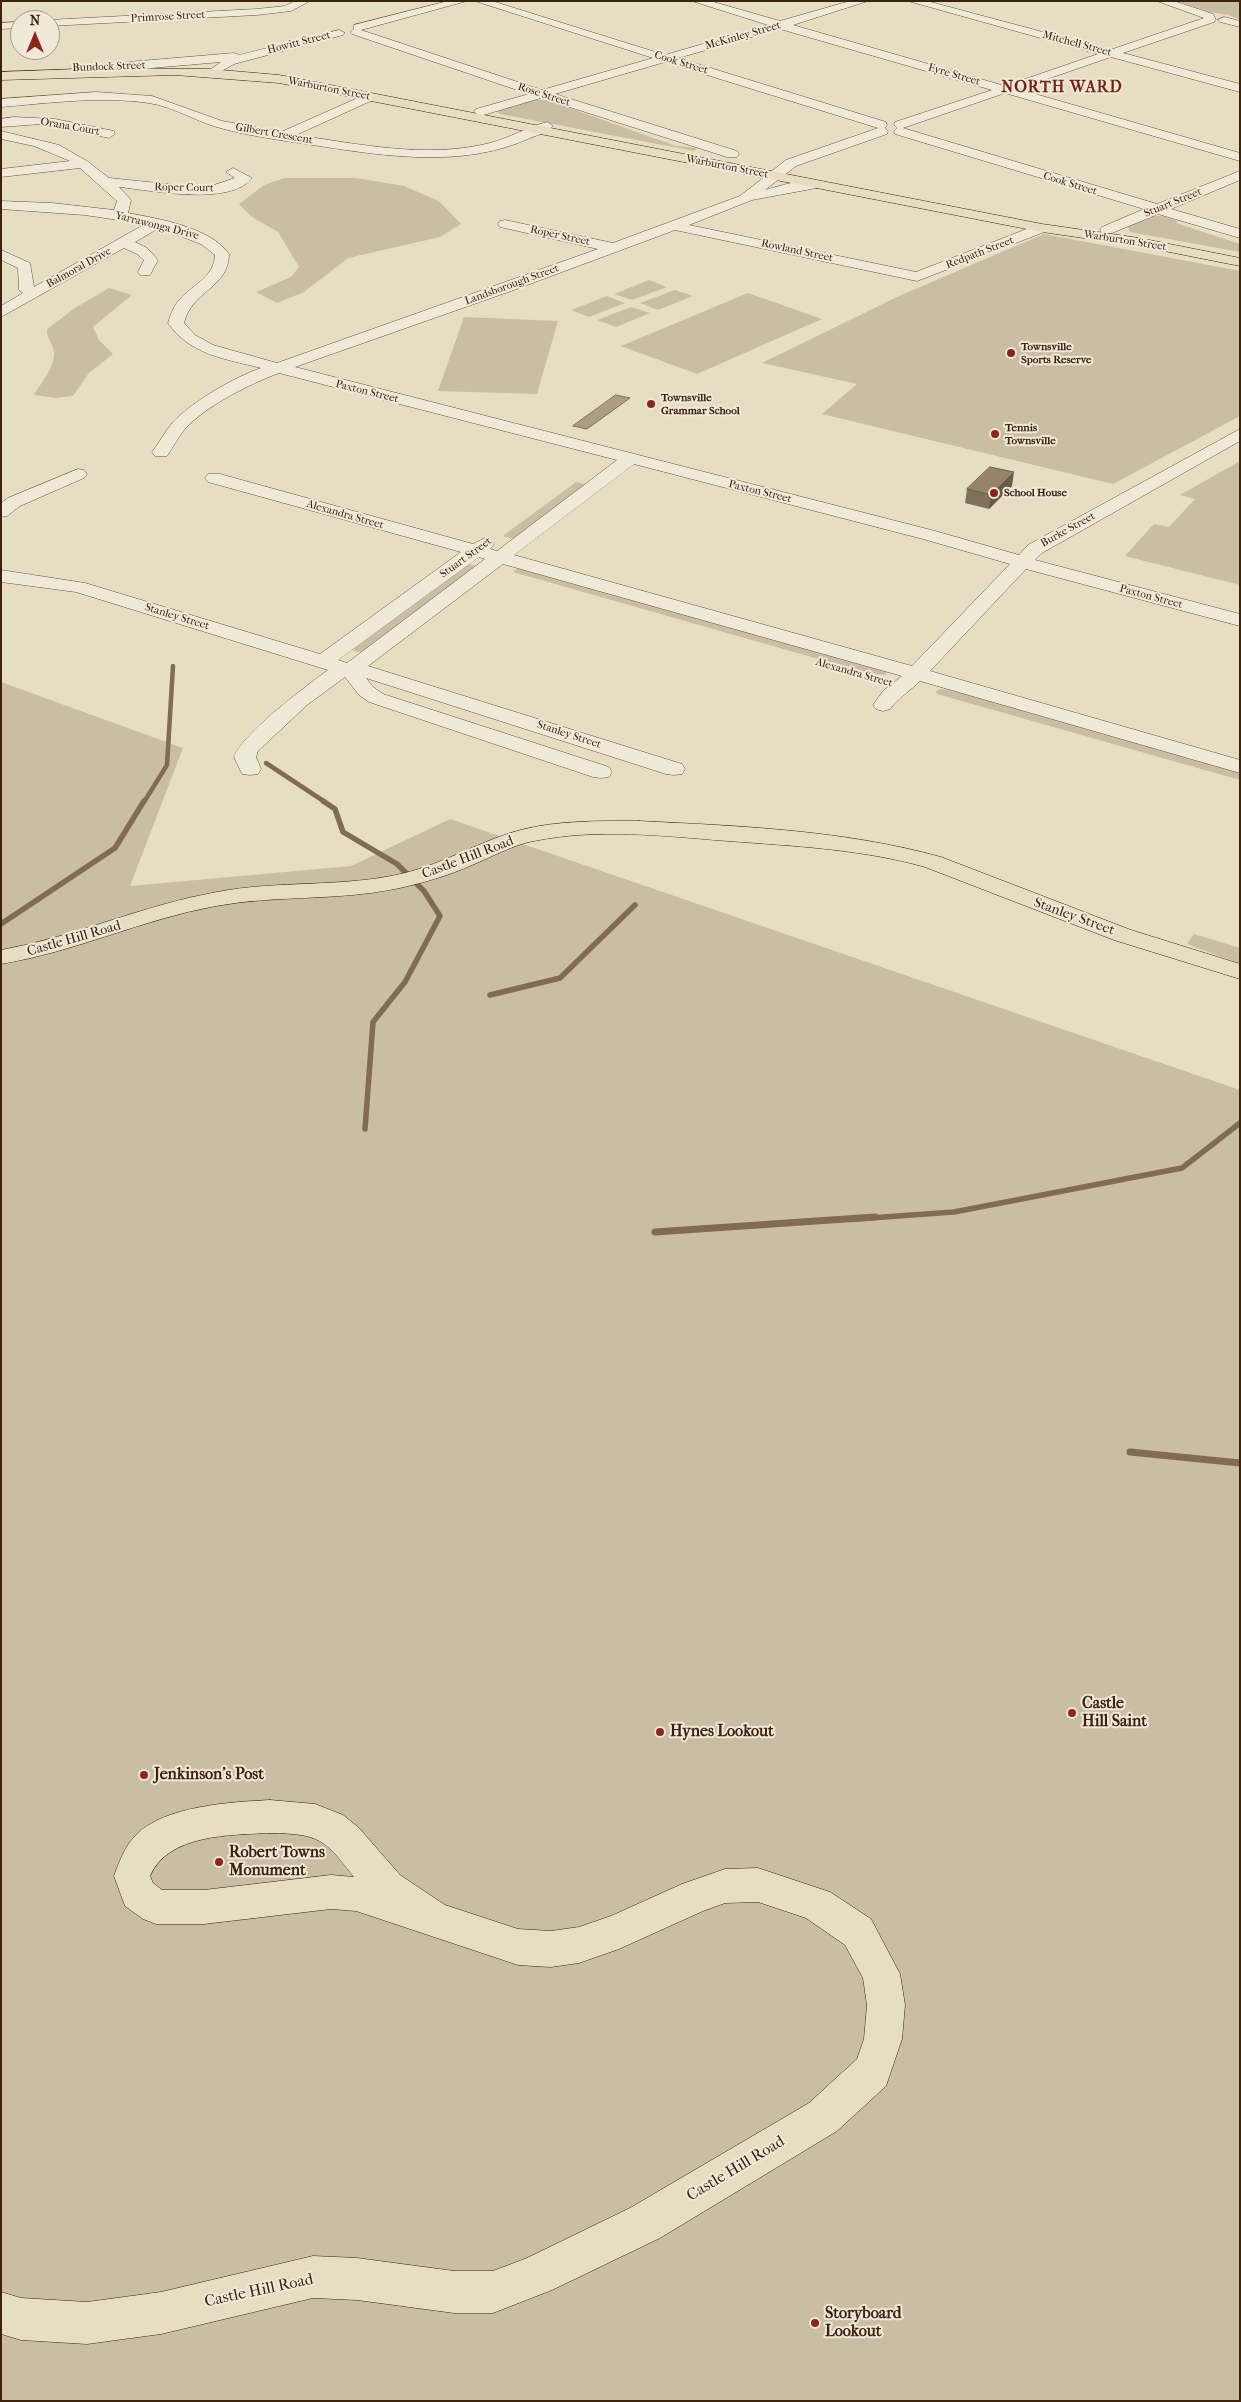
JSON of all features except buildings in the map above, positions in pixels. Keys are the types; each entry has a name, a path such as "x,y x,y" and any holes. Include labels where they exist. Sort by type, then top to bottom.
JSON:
{"main road":[{"name":"Bundock Street","path":"1,74 128,66 214,68"},
{"name":"Bundock Street","path":"1,74 214,68"},
{"name":"Warburton Street","path":"214,68 255,71 480,112 542,128"},
{"name":"Warburton Street","path":"214,68 1051,223 1107,230 1240,253"},
{"name":"Warburton Street","path":"778,173 817,184 1042,228 1139,242 1240,262"},
{"name":"Castle Hill Road","path":"1,957 42,950 194,903 261,893 359,887 420,877 490,848 531,835 562,830 655,828 854,844 912,855"},
{"name":"Stanley Street","path":"912,855 1085,922 1172,952 1240,972"},
{"name":"Castle Hill Road","path":"1,2313 21,2319 87,2323 161,2313 313,2278 357,2279 454,2292 493,2292 536,2275 645,2222 823,2117 872,2072 883,2039 886,2005 881,1974 858,1932 817,1904 758,1885 725,1886 695,1896 579,1945 551,1949 518,1947 356,1894 331,1892 204,1907 156,1906 138,1894 132,1876 140,1855 158,1839 199,1824 254,1817 297,1816 329,1825 350,1843 387,1886 431,1918"}],"street":[{"path":"263,1 305,15"},
{"path":"287,10 305,1"},
{"path":"357,30 462,1"},
{"name":"Cook Street","path":"480,1 882,128 900,128 1155,210 1240,234"},
{"name":"Eyre Street","path":"697,1 1240,157"},
{"name":"McKinley Street","path":"480,112 863,1"},
{"name":"Mitchell Street","path":"913,1 1240,88"},
{"path":"1162,1 1210,18"},
{"name":"Primrose Street","path":"60,22 287,10"},
{"path":"900,128 1210,18 1222,16 1226,18 1224,20 1240,24"},
{"name":"Howitt Street","path":"128,66 214,68 336,28 357,30"},
{"name":"Rose Street","path":"357,30 540,94 732,154"},
{"name":"Howitt Street","path":"214,68 226,62 260,53"},
{"name":"Howitt Street","path":"241,58 236,63 238,66 255,71"},
{"name":"Gilbert Crescent","path":"1,103 76,96 138,98 160,102 228,126 371,150 435,153 483,147 542,128"},
{"path":"283,136 369,97"},
{"name":"Orana Court","path":"1,123 11,121 48,122 109,134"},
{"name":"Landsborough Street","path":"745,199 797,160 882,128"},
{"path":"1,135 52,146 82,164 107,182 124,200 122,211 116,215"},
{"path":"1,174 82,164"},
{"name":"Roper Court","path":"107,182 158,188 213,189 230,186 245,178 233,172"},
{"name":"Stuart Street","path":"1107,230 1240,176"},
{"name":"Landsborough Street","path":"161,452 177,428 189,416 247,379 676,226 745,199 796,186 817,184"},
{"name":"Yarrawonga Drive","path":"1,205 63,208 116,215 156,224 202,237 212,242 222,254 223,266 220,271 186,299 180,307 176,323 186,336 205,348 278,369"},
{"name":"Balmoral Drive","path":"1,312 156,224"},
{"name":"Roper Street","path":"506,224 614,248"},
{"name":"Rowland Street","path":"676,226 917,277"},
{"name":"Redpath Street","path":"917,277 1042,228"},
{"path":"123,243 137,247 147,253 151,260 146,272"},
{"path":"1,254 25,266 27,290 34,292"},
{"name":"Landsborough Street","path":"224,410 278,369"},
{"name":"Paxton Street","path":"278,369 937,538 1240,620"},
{"name":"Burke Street","path":"883,705 890,695 909,680 1035,549 1240,434"},
{"path":"577,477 608,454"},
{"name":"Stuart Street","path":"322,662 488,558 630,459"},
{"path":"1,512 14,502 78,474"},
{"name":"Alexandra Street","path":"214,478 909,680 1240,783"},
{"name":"Stuart Street","path":"250,769 245,757 248,749 300,701 346,669 488,558 498,534"},
{"name":"Stanley Street","path":"1,576 78,587 346,669 375,673 674,768"},
{"name":"Stanley Street","path":"346,669 366,691 376,698 602,772"},
{"name":"Alexandra Street","path":"909,680 1240,767"}],"shaded area":[{"path":"1177,1 1240,2 1240,20 1229,15 1209,12"},
{"path":"532,100 547,100 676,146 697,148 694,151 500,114 497,111"},
{"path":"284,178 356,178 404,186 439,201 461,224 440,237 348,258 304,292 277,303 256,292 291,277 299,267 278,232 252,217 239,204 264,185"},
{"path":"1152,216 1162,216 1178,221 1176,223 1240,244 1240,252 1130,232 1128,227"},
{"name":"Townsville Sports Reserve","path":"1044,234 1240,271 1240,416 1113,484 822,414 857,384 762,363 899,296"},
{"path":"649,280 667,287 632,300 614,294"},
{"path":"109,288 132,295 93,327 99,340 113,354 89,373 73,396 55,398 34,395 50,369 54,358 47,329 75,308"},
{"path":"675,290 693,296 658,310 640,303"},
{"path":"748,293 822,319 697,374 621,346"},
{"path":"607,296 625,303 589,317 571,310"},
{"path":"631,307 650,313 616,327 597,320"},
{"path":"464,317 558,321 537,394 438,391"},
{"path":"616,395 630,398 587,429 573,426"},
{"path":"1240,461 1240,585 1125,556 1154,524 1169,527 1195,499 1180,495"},
{"path":"576,482 589,485 516,539 504,537 504,535"},
{"path":"468,564 475,566 367,651 357,652 351,649"},
{"path":"521,566 887,672 885,675 871,674 513,572"},
{"path":"1,682 183,748 130,886 351,866 450,819 1240,1090 1240,2401 1,2401"},
{"path":"940,689 954,690 1240,772 1240,780 937,694 936,691"},
{"path":"1194,934 1240,948 1240,964 1187,944"}],"waterway":[{"path":"144,802 167,765 173,666"},
{"path":"266,763 325,802"},
{"path":"1,924 115,848 144,801"},
{"path":"323,801 335,809 343,832 397,864 424,891 440,916 405,982 373,1022 365,1129"},
{"path":"490,995 560,978 635,905"},
{"path":"856,1219 954,1212 1182,1168 1240,1123"},
{"path":"655,1232 875,1217"},
{"path":"1130,1452 1240,1463"}],"place":[{"name":"Townsville Sports Reserve","path":"1011,353"},
{"name":"Townsville Grammar School","path":"651,404"},
{"name":"Tennis Townsville","path":"995,434"},
{"name":"School House","path":"994,493"},
{"name":"Castle Hill Saint","path":"1072,1713"},
{"name":"Hynes Lookout","path":"660,1732"},
{"name":"Jenkinson's Post","path":"144,1775"},
{"name":"Robert Towns Monument","path":"219,1862"},
{"name":"Storyboard Lookout","path":"815,2323"}],"district":[{"name":"NORTH WARD","path":"1062,88"}]}
